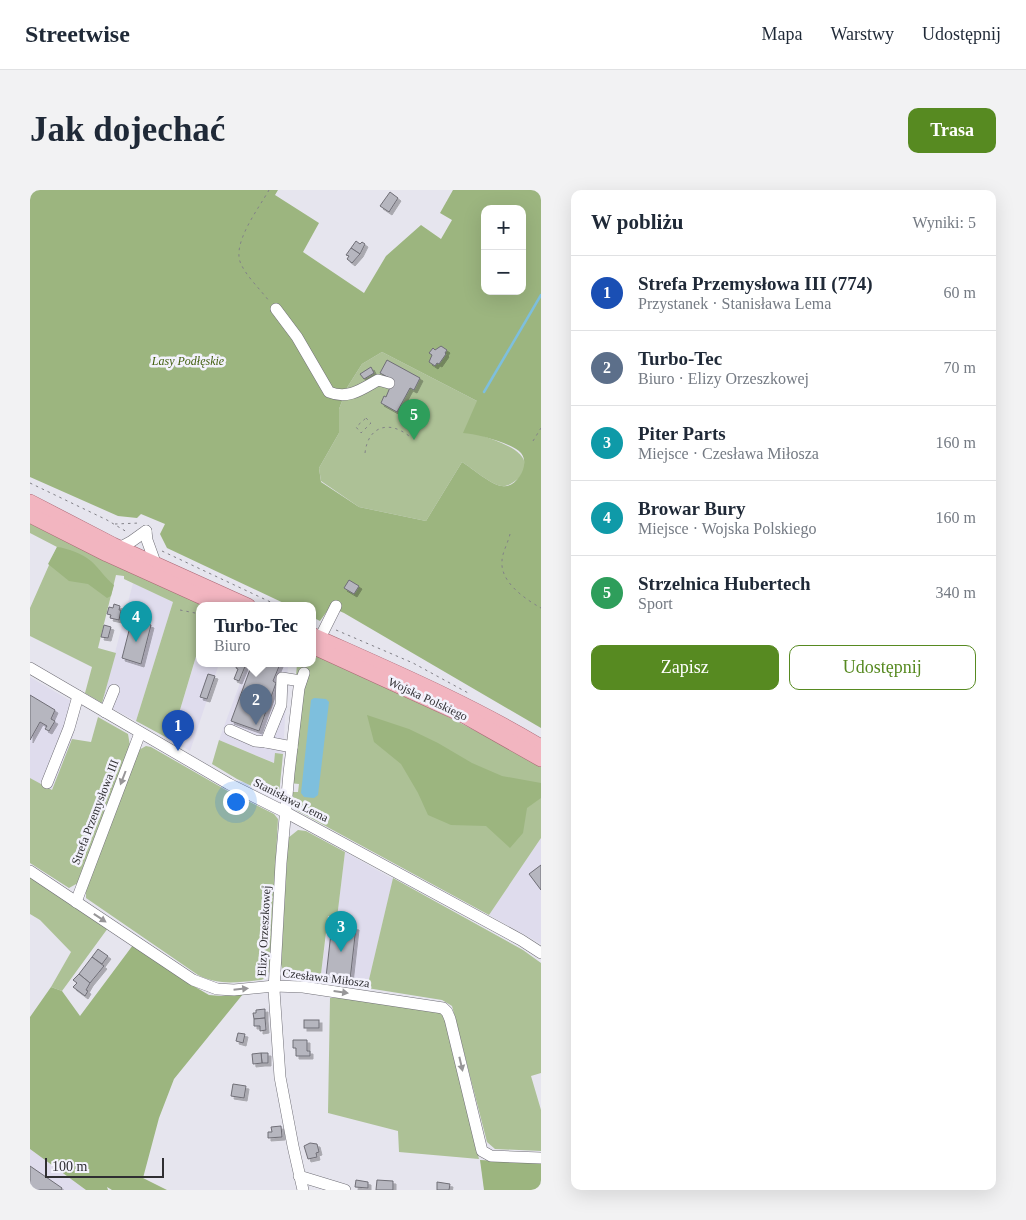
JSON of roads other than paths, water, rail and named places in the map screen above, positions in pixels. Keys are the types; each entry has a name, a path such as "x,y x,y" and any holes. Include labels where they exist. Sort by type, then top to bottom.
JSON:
{"main road":[{"path":"30,502 119,548 239,602"},
{"path":"30,514 106,554 211,602"},
{"name":"Wojska Polskiego","path":"317,636 440,692 541,747"},
{"name":"Wojska Polskiego","path":"317,636 541,759"}],"street":[{"path":"276,309 297,337 329,392 335,395 350,394 361,391 378,380 389,383"},
{"path":"119,548 138,538 146,531 147,540 156,565"},
{"path":"317,636 336,606"},
{"name":"Stanisława Lema","path":"30,668 229,784 287,812 521,940 541,953"},
{"name":"Elizy Orzeszkowej","path":"266,742 280,704 282,678 303,677 298,688 289,773 293,788 287,812 282,857 274,986 280,1077 303,1190"},
{"path":"105,712 114,690"},
{"path":"47,783 69,728 78,696"},
{"path":"230,730 255,741 292,747"},
{"name":"Strefa Przemysłowa III","path":"76,902 140,733"},
{"name":"Czesława Miłosza","path":"30,871 201,984 225,990 293,986 443,1008 450,1018 482,1152 491,1156 541,1158"},
{"path":"299,1176 346,1190"}],"water":[{"path":"314,698 326,699 329,702 318,795 314,798 304,797 301,793 311,700"}],"waterway":[{"path":"484,392 541,295"}],"place":[{"name":"Strzelnica Hubertech","path":"414,440"},
{"name":"Browar Bury","path":"136,642"},
{"name":"Turbo-Tec","path":"256,725"},
{"name":"Strefa Przemysłowa III (774)","path":"178,751"},
{"name":"Piter Parts","path":"341,952"}],"park label":[{"name":"Lasy Podłęskie","path":"188,361"}]}
